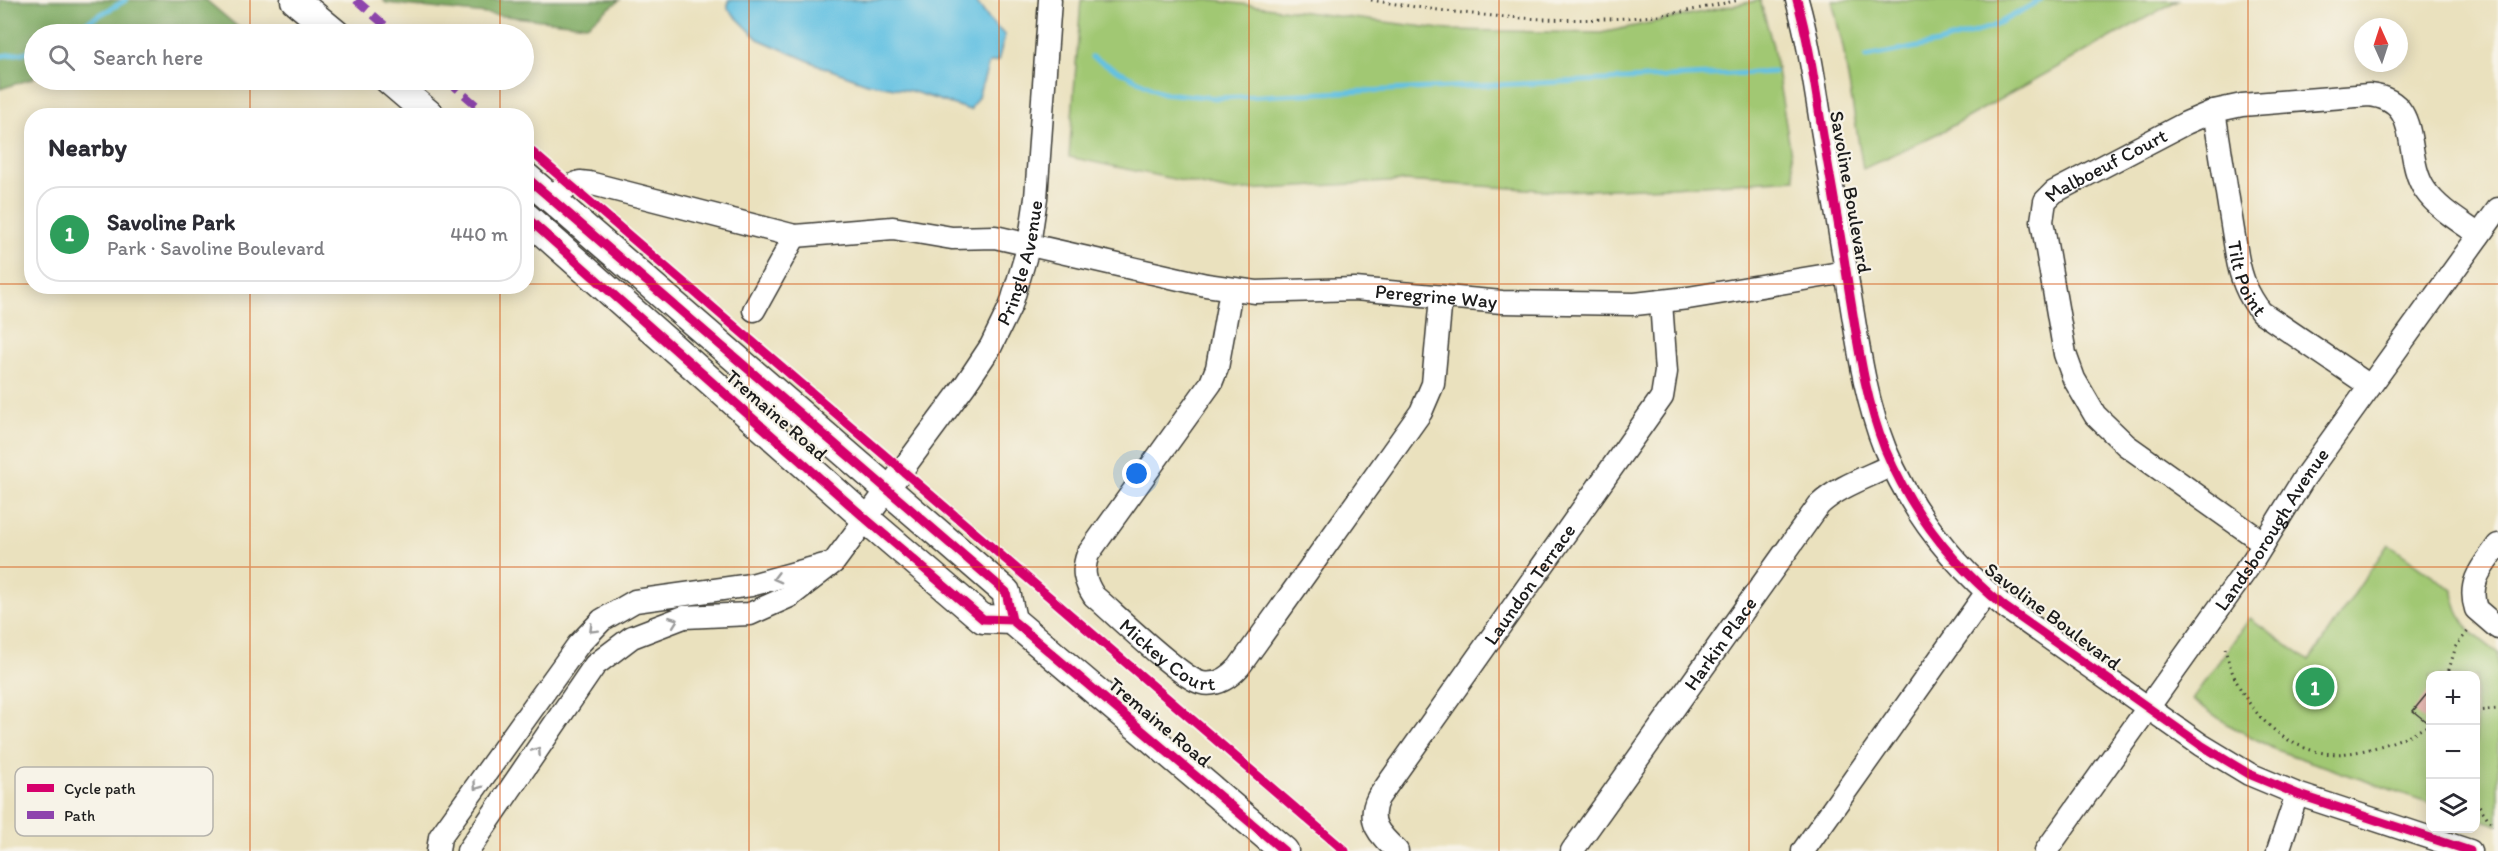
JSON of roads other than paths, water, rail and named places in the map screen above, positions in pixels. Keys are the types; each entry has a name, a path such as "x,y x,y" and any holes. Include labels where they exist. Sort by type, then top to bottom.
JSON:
{"main road":[{"path":"296,0 324,24"},
{"path":"401,90 422,108"},
{"name":"Tremaine Road","path":"534,183 1006,592 1012,620 1284,851"},
{"name":"Tremaine Road","path":"534,224 866,519 983,619 1012,620"}],"street":[{"name":"Pringle Avenue","path":"468,851 595,665 632,637 684,617 750,614 790,596 834,562 965,385 991,346 1011,304 1029,245 1036,198 1050,0"},
{"name":"Savoline Boulevard","path":"1797,0 1810,60 1866,388 1874,418 1892,465 1914,505 1950,554 1987,592 2227,762 2297,794 2470,851"},
{"name":"Malboeuf Court","path":"2264,543 2126,445 2095,416 2074,379 2065,354 2042,221 2045,201 2054,192 2186,123 2214,111 2242,105 2369,95 2383,96 2394,102 2402,111 2408,126 2416,175 2426,191 2437,204 2479,235"},
{"name":"Tilt Point","path":"2214,111 2241,280 2250,297 2261,312 2370,386"},
{"name":"Peregrine Way","path":"549,195 580,182 589,183 795,236 893,228 952,238 995,237 1231,290 1256,292 1355,289 1502,302 1635,304 1846,272"},
{"name":"Landsborough Avenue","path":"2046,851 2264,543 2304,478 2498,209"},
{"path":"754,310 795,236"},
{"name":"Mickey Court","path":"1231,290 1217,368 1211,383 1093,547 1084,569 1087,585 1094,596 1181,672 1202,683 1220,682 1231,676 1239,667 1421,412 1432,384 1441,297"},
{"name":"Laundon Terrace","path":"1397,851 1380,836 1375,827 1374,807 1378,798 1662,398 1665,372 1660,302"},
{"name":"Harkin Place","path":"1572,851 1819,505 1829,495 1892,465"},
{"path":"2498,545 2475,578 2472,591 2476,609 2498,628"},
{"path":"438,851 440,837 578,645 602,620 635,601 751,585 834,562"},
{"path":"1803,851 1987,592"},
{"path":"2278,851 2297,794"}],"water":[{"path":"728,0 975,0 991,22 1005,35 998,61 989,63 978,97 970,110 911,91 867,83 758,39 728,9"}],"waterway":[{"path":"84,24 126,0"},
{"path":"1866,57 1938,43 1992,27 2041,0"},
{"path":"0,56 24,53"},
{"path":"1092,57 1162,93 1217,98 1774,72"}],"place":[{"name":"Savoline Park","path":"2315,687"}]}
